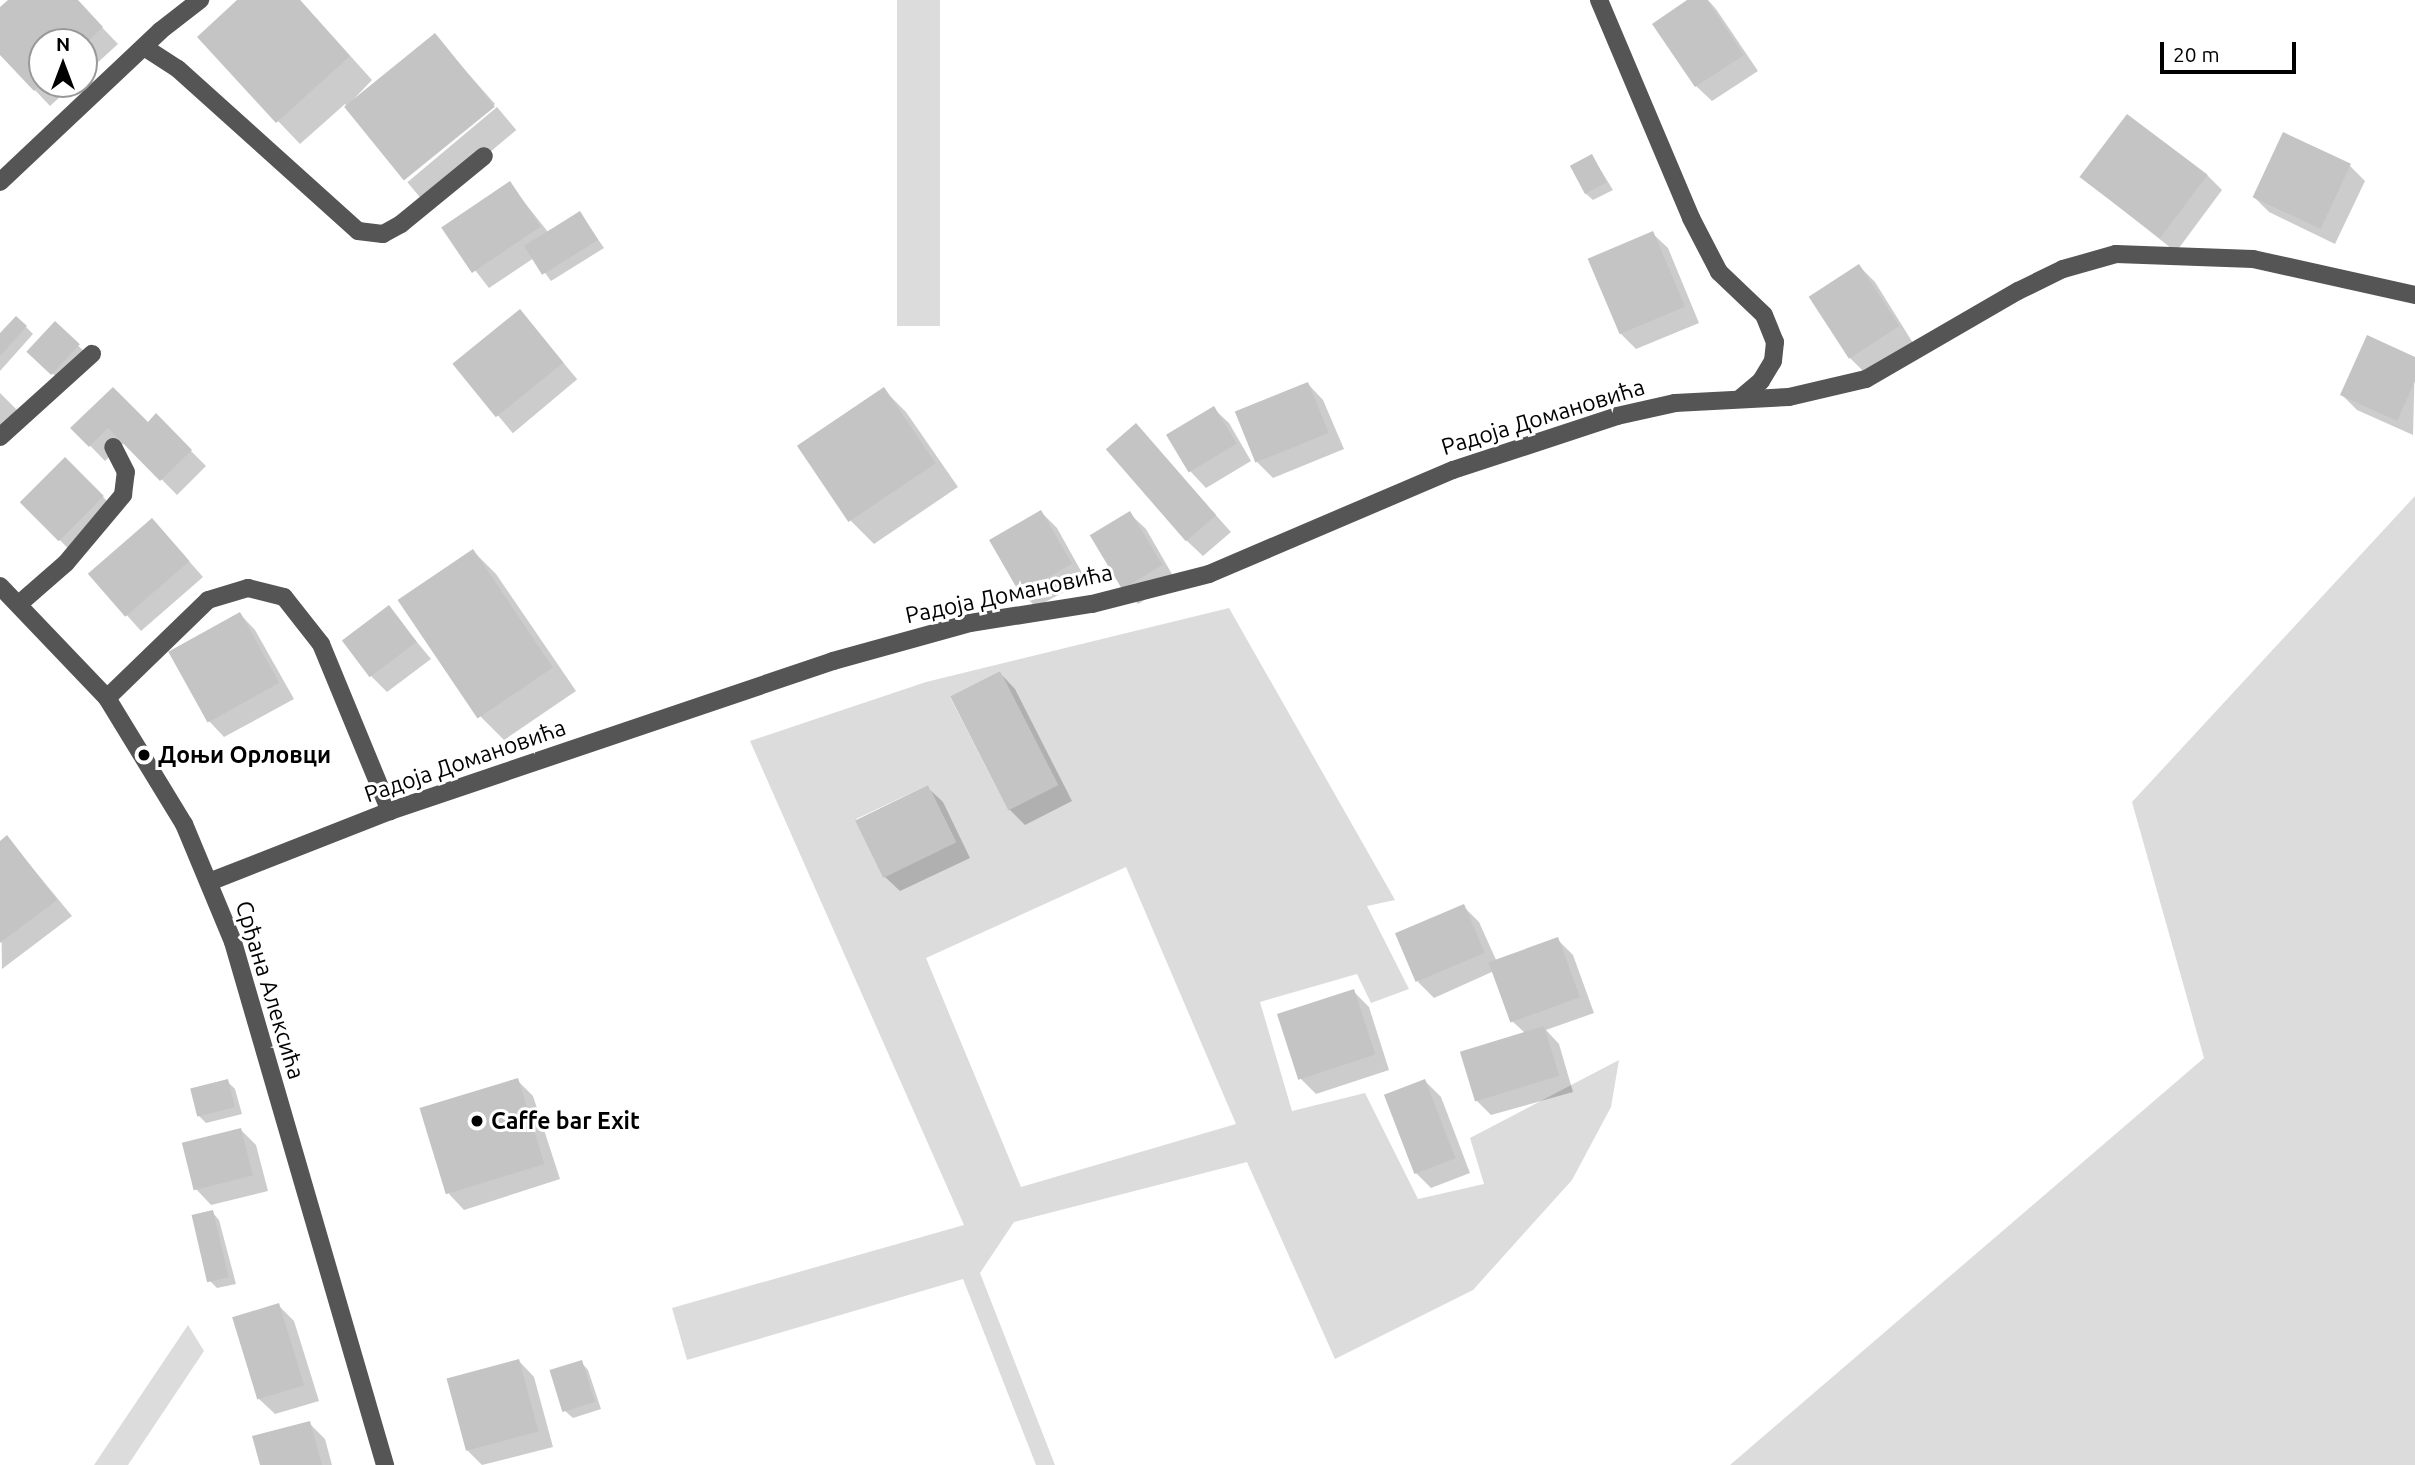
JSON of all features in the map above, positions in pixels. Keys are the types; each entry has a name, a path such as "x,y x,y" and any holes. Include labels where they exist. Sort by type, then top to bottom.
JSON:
{"street":[{"path":"0,182 144,47 200,0"},
{"path":"1598,0 1691,218 1719,272 1764,315 1775,342 1767,371 1741,398"},
{"path":"144,47 178,69 358,231 383,234 401,224 484,156"},
{"name":"Радоја Домановића","path":"209,882 390,811 833,661 971,622 1091,604 1209,574 1453,470 1617,416 1675,403 1789,397 1866,379 2018,291 2063,269 2116,254 2253,259 2415,295"},
{"path":"0,437 92,354"},
{"path":"19,604 66,563 123,495 125,472 113,447"},
{"name":"Срђана Алексића","path":"0,586 107,698 184,824 233,942 385,1465"},
{"path":"107,698 208,600 248,588 284,597 321,644 390,811"}],"shaded area":[{"path":"897,0 940,0 940,326 897,326"},
{"path":"2415,496 2415,1465 1730,1465 2204,1058 2132,802"},
{"path":"1229,608 1395,900 1367,906 1409,989 1371,1003 1357,974 1260,1002 1292,1111 1365,1093 1418,1199 1484,1184 1470,1138 1619,1060 1611,1107 1572,1180 1473,1290 1335,1359 1247,1162 1014,1222 980,1273 1055,1465 1036,1465 963,1279 687,1360 672,1308 964,1225 750,741 926,682","holes":["1000,671 1058,785 1008,810 950,697","928,785 956,842 883,877 856,819","1126,867 1236,1124 1021,1187 926,958"]},
{"path":"188,1325 204,1351 128,1465 94,1465"}],"building":[{"path":"8,0 78,0 103,27 98,32 98,28 28,28 28,85 0,55 0,7"},
{"path":"237,0 300,0 350,56 276,123 197,37"},
{"path":"1687,0 1707,0 1744,55 1695,87 1652,24"},
{"path":"435,33 495,107 404,180 344,107"},
{"path":"2127,114 2208,175 2160,238 2079,177"},
{"path":"2283,132 2351,164 2321,229 2253,197"},
{"path":"1592,154 1607,182 1585,194 1570,166"},
{"path":"510,181 541,227 472,273 441,227"},
{"path":"580,211 598,240 542,275 524,246"},
{"path":"1653,231 1685,306 1620,334 1588,259"},
{"path":"1859,264 1899,326 1849,359 1809,297"},
{"path":"520,309 563,363 496,417 452,364"},
{"path":"16,316 27,326 0,356 0,333"},
{"path":"55,321 80,344 51,375 26,352"},
{"path":"2367,335 2415,357 2415,381 2397,421 2340,395"},
{"path":"1308,382 1329,433 1255,463 1235,412"},
{"path":"113,387 148,422 156,413 192,450 160,481 108,428 89,447 70,428"},
{"path":"884,387 935,463 848,522 797,446"},
{"path":"1214,406 1237,444 1189,473 1166,435"},
{"path":"1136,423 1216,515 1186,541 1106,449"},
{"path":"65,457 104,496 59,541 20,502"},
{"path":"1041,510 1072,564 1020,594 989,540"},
{"path":"1130,511 1162,565 1122,589 1090,535"},
{"path":"152,518 189,561 125,617 88,574"},
{"path":"473,549 553,668 478,718 398,600"},
{"path":"389,605 417,642 370,677 342,641"},
{"path":"240,612 279,683 208,723 168,652"},
{"path":"1000,671 1058,785 1008,810 950,696"},
{"path":"928,785 956,843 883,878 855,821"},
{"path":"7,835 57,900 0,943 0,841"},
{"path":"1464,904 1485,953 1416,982 1395,933"},
{"path":"1558,937 1580,997 1510,1022 1488,962"},
{"path":"1354,989 1375,1055 1298,1080 1277,1014"},
{"path":"1544,1026 1559,1076 1475,1101 1460,1052"},
{"path":"518,1078 544,1164 446,1194 420,1108"},
{"path":"228,1079 235,1107 197,1117 190,1088"},
{"path":"1425,1079 1455,1158 1414,1174 1384,1095"},
{"path":"241,1128 253,1176 194,1190 182,1143"},
{"path":"213,1210 229,1277 207,1282 192,1215"},
{"path":"279,1303 304,1385 257,1400 232,1317"},
{"path":"519,1359 538,1431 466,1451 447,1378"},
{"path":"582,1360 595,1402 562,1412 549,1370"},
{"path":"310,1421 322,1465 260,1465 252,1436"}],"place":[{"name":"Доњи Орловци","path":"144,755"},
{"name":"Caffe bar Exit","path":"477,1121"}]}
